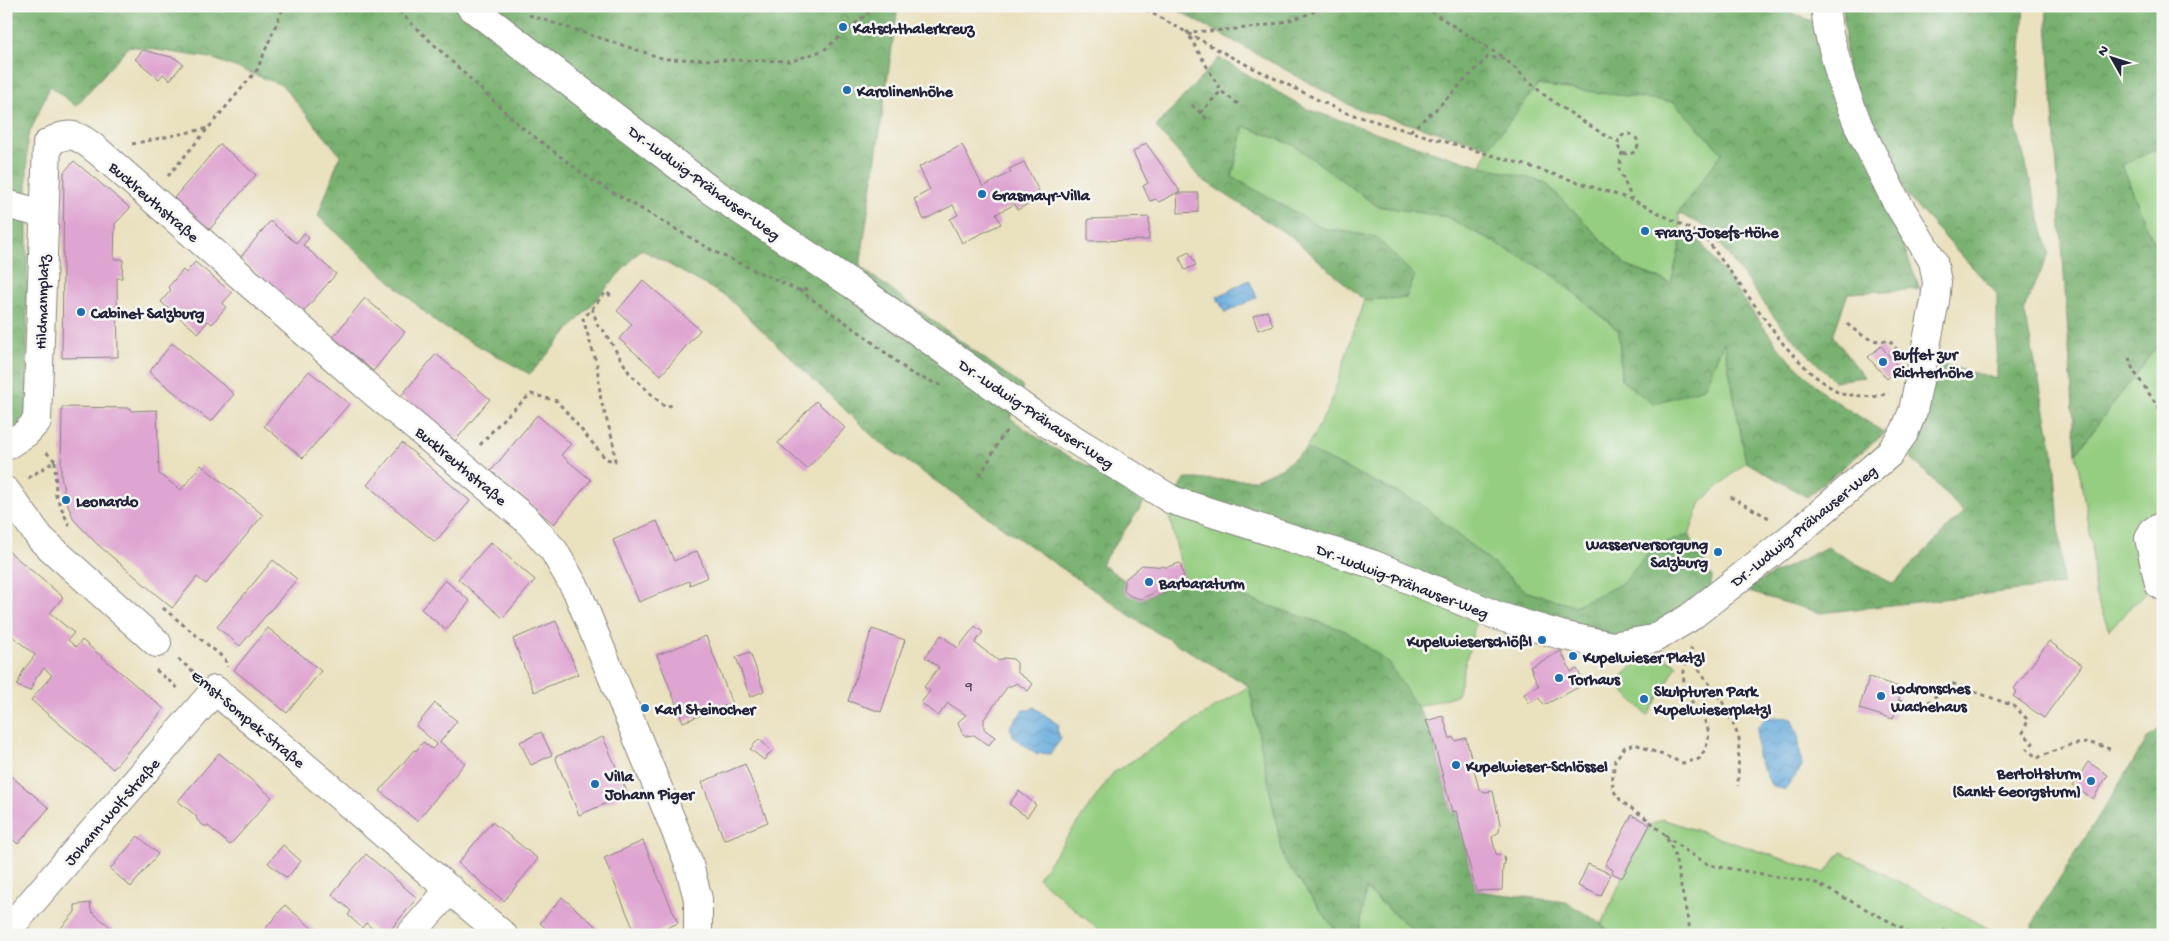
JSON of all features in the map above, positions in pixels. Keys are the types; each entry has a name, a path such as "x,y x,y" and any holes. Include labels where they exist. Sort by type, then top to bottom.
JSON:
{"street":[{"name":"Dr.-Ludwig-Prähauser-Weg","path":"470,6 710,190 852,284 1031,413 1172,500 1372,564 1498,616 1561,635 1612,646 1653,639 1689,618 1797,533 1889,454 1904,433 1920,382 1937,282 1933,261 1895,199 1859,127 1842,83 1828,30 1825,6"},
{"name":"Bucklreuthstraße","path":"46,144 59,135 69,135 86,141 378,394 528,520 554,551 577,591 688,861 698,900 698,935"},
{"name":"Hildmannplatz","path":"16,439 37,421 46,144"},
{"path":"6,204 44,214"},
{"path":"6,491 41,539 157,643"},
{"path":"2163,526 2153,531 2149,538 2159,584 2163,586"},
{"name":"Ernst-Sompek-Straße","path":"215,690 503,935"},
{"name":"Johann-Wolf-Straße","path":"6,932 215,690"},
{"path":"410,935 450,888"}],"path":[{"path":"393,6 519,125 590,179 715,252 798,290 852,284"},
{"path":"521,12 665,59 792,61 824,50 876,6"},
{"path":"1139,6 1235,59 1343,112 1522,164 1632,200 1704,236 1784,344 1812,374 1840,394 1873,397 1920,382 1888,340 1881,342 1868,339 1847,324"},
{"path":"1187,32 1234,30 1280,22 1315,12 1326,6"},
{"path":"1425,6 1505,59 1555,103 1606,136 1619,141"},
{"path":"150,197 257,70 283,8"},
{"path":"1187,32 1221,91 1238,104"},
{"path":"1410,131 1435,110 1488,57 1505,59"},
{"path":"1200,113 1221,91"},
{"path":"1192,105 1207,120"},
{"path":"98,151 210,128"},
{"path":"1622,152 1629,154 1635,151 1638,145 1636,138 1628,134 1621,137 1618,145 1622,152 1619,170 1632,200"},
{"path":"487,437 504,418 531,394 557,401 606,459 615,461 613,441 601,401 597,365 583,319 606,292 611,296"},
{"path":"592,308 598,326 604,331 630,374 665,406 672,405"},
{"path":"2129,358 2133,370 2163,414"},
{"path":"978,476 988,464 1002,436"},
{"path":"6,491 55,460 16,439"},
{"path":"1730,497 1797,533"},
{"path":"1689,618 1697,637 1684,671 1684,682 1689,696 1703,716 1709,730 1704,752 1699,759 1682,763 1635,744 1625,747 1615,760 1612,783 1615,792 1622,802 1648,819 1683,849 1709,865 1816,883 1904,929 1910,935"},
{"name":"Ernst-Sompek-Straße","path":"157,643 215,690"},
{"path":"1689,655 1726,707 1739,738 1738,786"},
{"path":"1898,701 1923,707 1950,683 2014,706 2028,720 2023,733 2033,742 2027,749 2037,758 2071,744 2091,743 2113,751"},
{"path":"1665,835 1674,852 1691,935"}],"green space":[{"path":"6,6 898,6 860,267 1023,387 1010,418 1051,447 1148,497 1101,564 1124,580 1124,591 1141,599 1184,578 1346,631 1388,662 1426,721 1432,735 1452,811 1456,811 1476,891 1566,902 1602,924 1611,935 1419,935 1366,889 1359,935 1339,935 1284,860 1249,686 1144,625 879,442 727,297 641,249 530,374 438,324 318,216 340,155 282,85 211,58 129,46 76,106 50,86 27,139 27,415 14,433 6,428"},
{"path":"1170,6 1774,6 1817,23 1920,289 1848,293 1833,336 1864,377 1834,381 1781,326 1708,228 1678,213 1722,153 1674,102 1538,85 1489,147 1355,108"},
{"path":"1843,6 2024,6 2016,126 2049,253 2024,309 2054,456 2063,585 1821,613 1742,590 1827,547 1893,584 1963,512 1908,454 1941,364 1997,379 1997,294 1907,196 1847,71"},
{"path":"2046,6 2163,6 2163,146 2122,165 2163,267 2163,338 2076,453"},
{"path":"1219,58 1307,109 1449,157 1546,183 1627,266 1671,283 1682,238 1699,240 1781,350 1823,393 1885,433 1807,497 1746,462 1724,342 1704,388 1653,404 1621,380 1619,331 1549,272 1447,217 1377,206 1294,145 1244,126 1232,177 1323,228 1376,237 1415,276 1406,298 1364,300 1293,238 1200,178 1156,127"},
{"path":"1538,85 1674,102 1722,153 1678,213 1682,238 1671,283 1627,266 1546,183 1481,166 1489,147"},
{"path":"1244,126 1294,145 1377,206 1447,217 1549,272 1619,331 1621,380 1724,341 1746,462 1701,502 1689,535 1654,546 1624,583 1574,606 1527,592 1421,504 1306,449 1330,405 1364,300 1406,298 1376,237 1323,228 1232,177"},
{"path":"2163,146 2163,267 2122,165"},
{"path":"2163,338 2163,511 2150,524 2152,586 2109,630 2095,594 2092,544 2076,453"},
{"path":"1306,449 1421,504 1527,592 1574,606 1623,583 1654,546 1689,535 1712,577 1710,591 1652,629 1607,638 1506,612 1176,492 1184,479 1254,480 1283,467"},
{"path":"1168,511 1341,558 1476,622 1457,695 1417,707 1406,692 1346,631 1184,578"},
{"name":"Skulpturen Park Kupelwieserplatzl","path":"1651,649 1677,665 1648,716 1615,683"},
{"path":"1249,686 1284,860 1339,935 1105,935 1038,878 1113,773"},
{"path":"2163,726 2163,935 2029,935 2039,911 2148,738"},
{"path":"1662,819 1825,873 1842,852 2001,935 1611,935 1602,924 1622,878 1650,825"},
{"path":"1365,889 1419,935 1359,935"}],"water":[{"path":"1249,280 1257,297 1225,313 1217,297"},
{"path":"1034,707 1059,725 1057,730 1061,739 1050,754 1041,753 1037,755 1012,736 1010,727 1023,710 1030,710"},
{"path":"1767,717 1791,718 1798,735 1802,767 1785,790 1771,785 1757,756 1757,727"}],"building":[{"path":"143,50 175,58 183,64 170,80 163,74 159,79 135,59"},
{"path":"1146,143 1180,191 1159,202 1156,199 1150,201 1143,186 1148,183 1133,152"},
{"path":"220,144 256,175 210,229 174,198"},
{"name":"Grasmayr-Villa","path":"962,145 983,187 1011,172 1009,169 1024,162 1042,197 1017,210 1015,204 996,214 1001,224 962,243 950,219 958,215 953,205 924,220 914,199 930,190 919,167"},
{"path":"74,161 130,208 115,224 114,259 123,259 122,278 117,278 118,357 62,358 64,172"},
{"path":"1177,193 1198,193 1198,212 1178,213"},
{"path":"1149,217 1149,240 1088,241 1088,219"},
{"path":"270,221 296,243 304,233 309,238 303,245 336,274 303,312 240,258"},
{"path":"1189,252 1196,265 1185,270 1179,257"},
{"path":"195,262 232,293 222,304 226,307 212,324 208,321 198,333 161,302 171,290 168,287 183,270 186,273"},
{"path":"643,280 700,330 661,375 619,339 632,324 617,311"},
{"path":"365,298 405,332 373,371 333,337"},
{"path":"1267,311 1273,325 1258,330 1253,316"},
{"path":"172,343 234,394 211,422 149,372"},
{"name":"Buffet zur Richterhöhe","path":"1881,346 1899,368 1887,379 1868,357"},
{"path":"436,354 490,399 455,441 401,396"},
{"path":"309,371 349,404 303,458 264,426"},
{"path":"816,401 845,428 807,469 778,443"},
{"path":"62,407 131,408 131,411 157,410 159,474 181,490 201,465 263,515 206,584 197,577 172,608 97,544 74,520 66,500 61,476"},
{"path":"537,415 571,444 561,455 591,480 554,524 491,471"},
{"path":"402,443 470,501 435,542 367,485"},
{"path":"657,521 674,561 697,551 708,577 690,585 689,581 639,602 613,540"},
{"path":"491,542 535,580 503,618 458,579"},
{"path":"6,549 63,597 50,613 74,633 68,640 76,647 82,640 164,709 113,769 31,700 52,675 44,668 36,678 30,691 17,686 23,671 35,655 6,631"},
{"path":"273,560 297,579 240,646 217,627"},
{"name":"Barbaraturm","path":"1180,563 1184,578 1141,599 1130,596 1124,591 1124,580 1142,565 1167,567"},
{"path":"445,580 470,601 446,630 421,609"},
{"path":"556,621 578,674 534,692 513,639"},
{"path":"975,626 983,632 975,643 999,661 1004,658 1013,659 1017,663 1017,672 1033,684 1028,691 1017,683 1008,686 984,719 984,729 995,737 989,745 974,735 966,736 962,733 958,722 966,715 948,703 938,716 921,703 930,691 924,687 939,667 925,657 941,635 958,648"},
{"path":"268,628 321,671 287,713 234,670"},
{"path":"872,629 905,640 881,712 848,701"},
{"path":"706,636 732,703 683,722 657,655"},
{"path":"2049,641 2082,665 2044,718 2013,696 2017,691 2014,689"},
{"name":"Torhaus","path":"1561,651 1571,672 1577,669 1585,684 1544,705 1540,698 1529,703 1524,694 1539,686 1530,667"},
{"path":"750,652 764,691 750,697 736,657"},
{"name":"Lodronsches Wachehaus","path":"1869,677 1902,688 1893,719 1859,709"},
{"path":"435,703 457,721 440,742 465,763 417,821 380,791 423,742 432,749 437,744 416,726"},
{"name":"Kupelwieser-Schlössel","path":"1443,716 1450,739 1453,737 1455,741 1466,738 1479,789 1485,792 1493,791 1500,824 1499,832 1492,837 1496,854 1504,856 1505,864 1503,865 1502,890 1476,891 1456,811 1452,812 1432,735 1426,721"},
{"path":"541,732 552,755 531,765 520,742"},
{"name":"Villa Johann Piger","path":"603,737 628,794 579,815 555,757"},
{"path":"759,739 772,751 764,760 750,749"},
{"path":"219,753 272,797 230,845 208,826 204,826 197,820 196,816 178,801"},
{"name":"Bertoltsturm (Sankt Georgsturm)","path":"2088,762 2108,775 2093,799 2073,786"},
{"path":"745,764 768,822 724,840 702,782"},
{"path":"6,772 49,808 18,844 6,834"},
{"path":"1019,791 1036,805 1027,817 1009,804"},
{"path":"1632,815 1650,825 1622,878 1612,873 1613,870 1605,865"},
{"path":"492,822 538,859 504,901 458,863"},
{"path":"138,836 158,854 131,887 110,869"},
{"path":"643,841 678,923 651,935 636,935 604,858"},
{"path":"283,845 301,861 287,878 268,863"},
{"path":"366,854 417,898 386,935 380,935 366,923 362,928 348,915 351,911 332,894"},
{"path":"1588,864 1611,874 1601,896 1578,886"},
{"path":"562,897 606,935 553,935 540,923"},
{"path":"90,903 91,911 120,935 55,935 75,912 75,905"},
{"path":"285,905 320,935 260,935"},
{"path":"1944,929 1954,935 1941,935"}],"place":[{"name":"Katschthalerkreuz","path":"843,27"},
{"name":"Karolinenhöhe","path":"847,90"},
{"name":"Grasmayr-Villa","path":"982,194"},
{"name":"Franz-Josefs-Höhe","path":"1645,231"},
{"name":"Cabinet Salzburg","path":"81,312"},
{"name":"Buffet zur Richterhöhe","path":"1883,362"},
{"name":"Leonardo","path":"66,500"},
{"name":"Wasserversorgung Salzburg","path":"1718,552"},
{"name":"Barbaraturm","path":"1149,582"},
{"name":"Kupelwieserschlößl","path":"1542,640"},
{"name":"Kupelwieser Platzl","path":"1573,656"},
{"name":"Torhaus","path":"1559,678"},
{"name":"Lodronsches Wachehaus","path":"1881,696"},
{"name":"Skulpturen Park Kupelwieserplatzl","path":"1644,699"},
{"name":"Karl Steinocher","path":"645,708"},
{"name":"Kupelwieser-Schlössel","path":"1456,765"},
{"name":"Bertoltsturm (Sankt Georgsturm)","path":"2091,781"},
{"name":"Villa Johann Piger","path":"595,784"}]}
